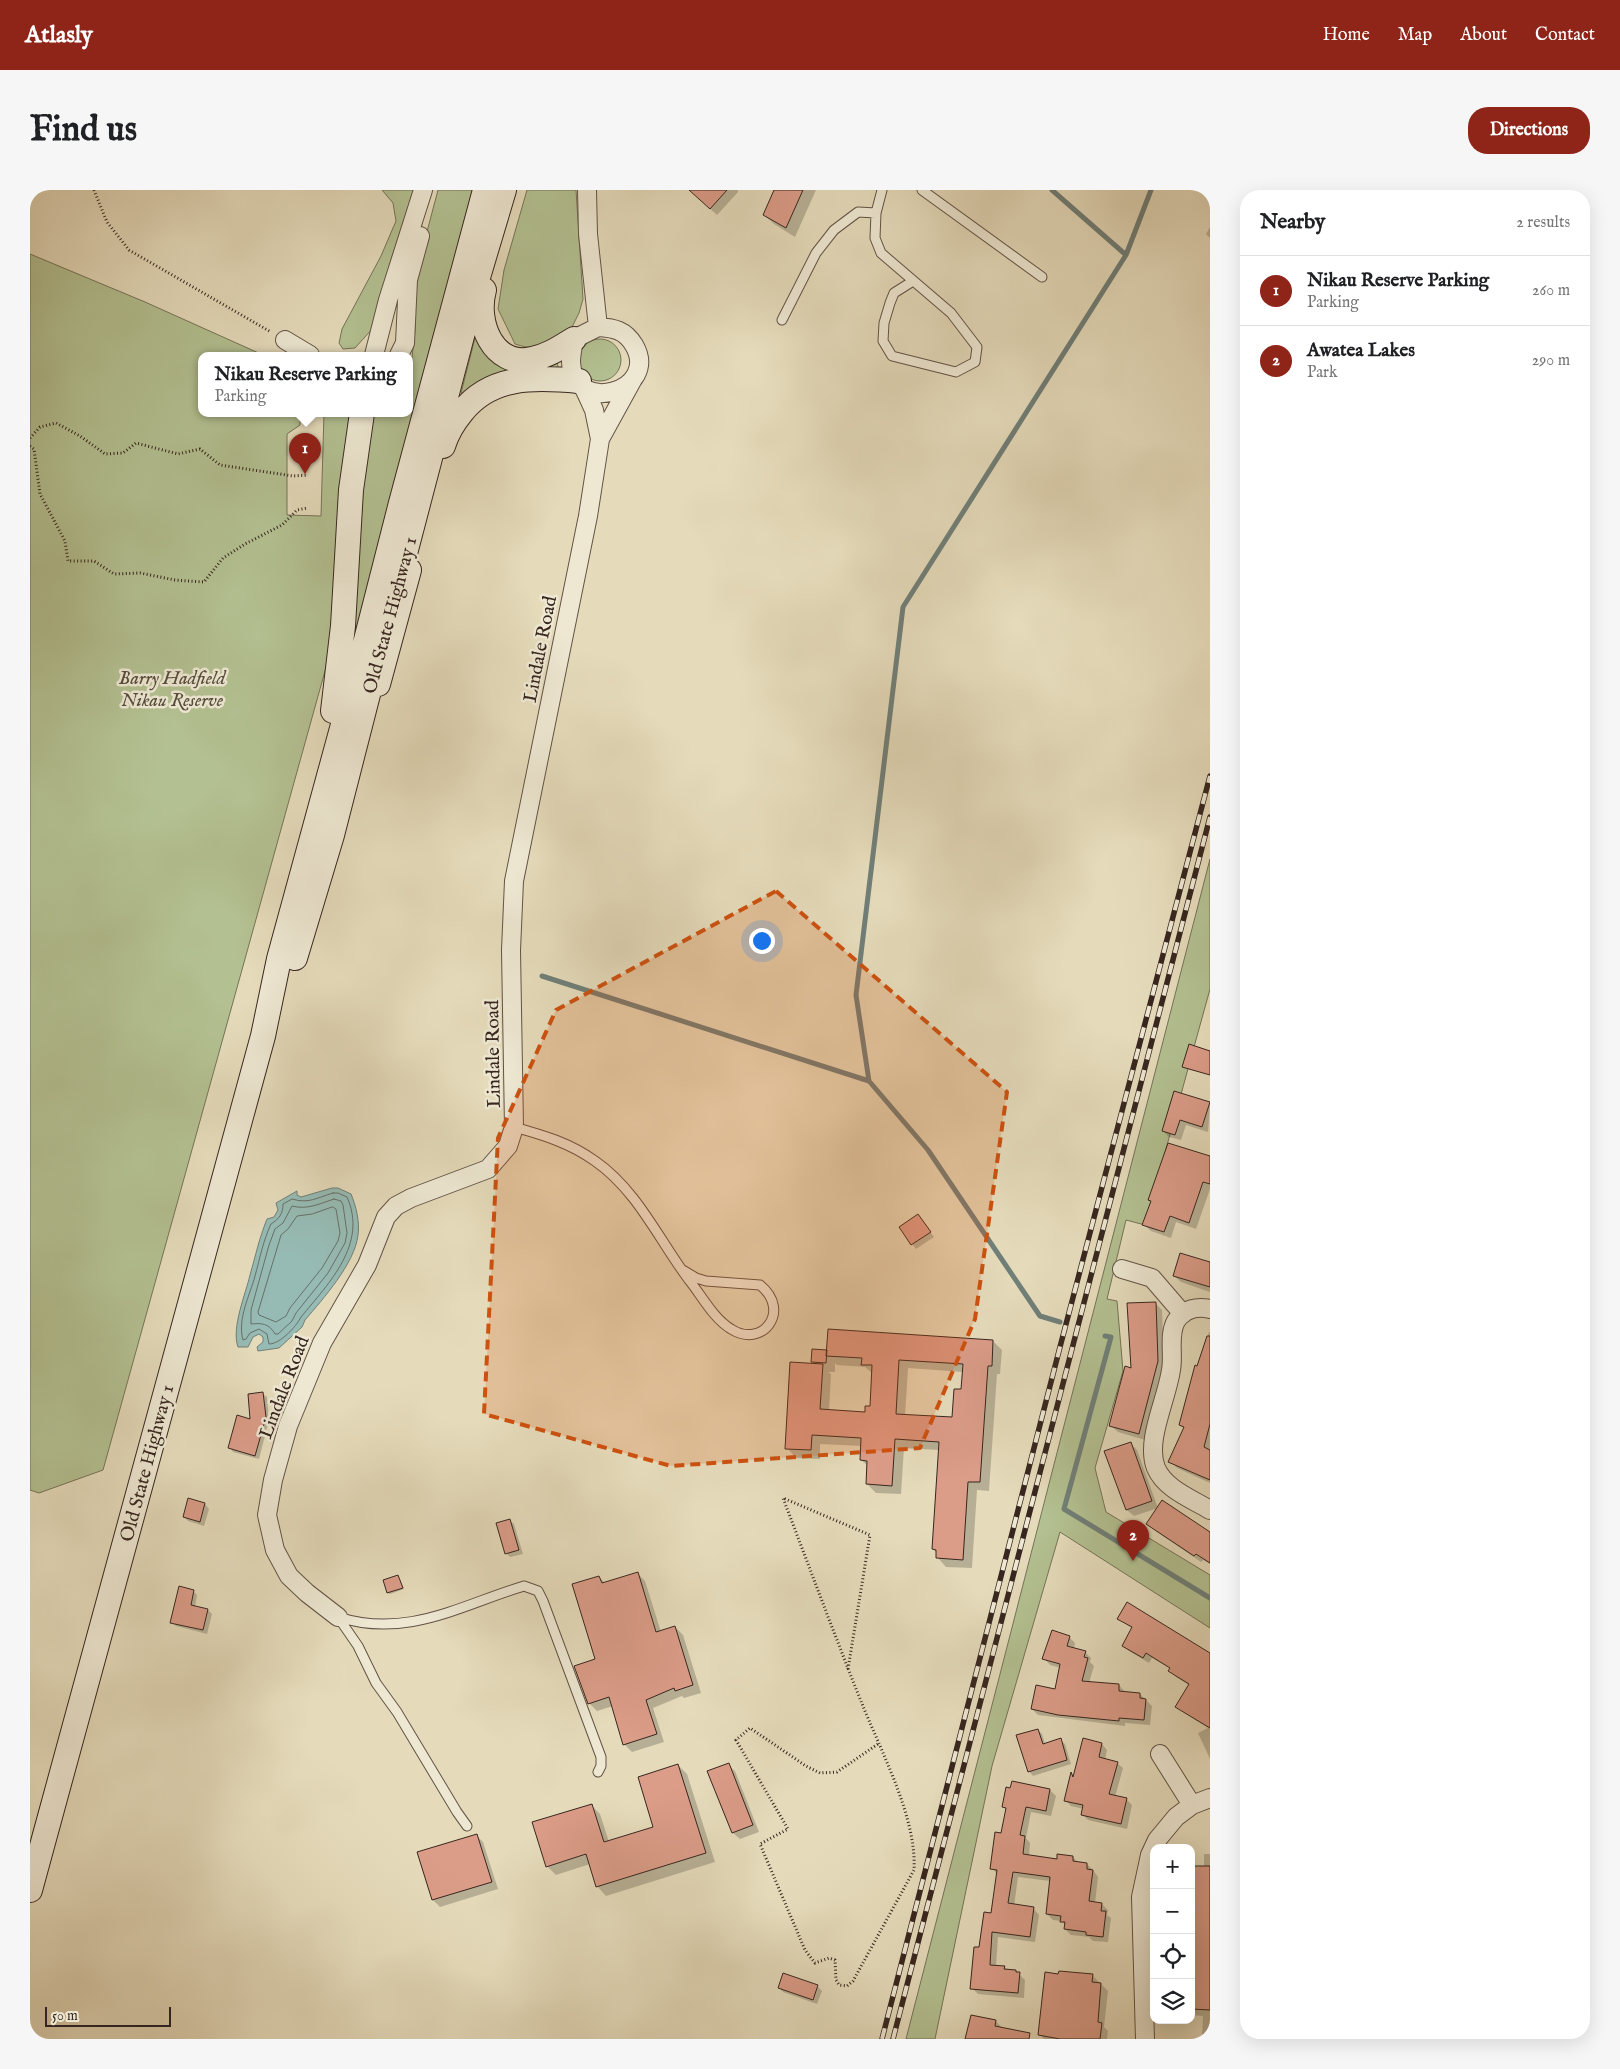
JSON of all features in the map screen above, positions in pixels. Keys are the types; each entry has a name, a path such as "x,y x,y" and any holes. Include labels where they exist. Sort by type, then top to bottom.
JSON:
{"main road":[{"name":"Old State Highway 1","path":"30,1890 263,1036 278,959 364,648 413,456 485,190"},
{"name":"Old State Highway 1","path":"263,1036 281,997 296,957 342,795 473,294 504,190"},
{"path":"512,190 482,295 481,315 484,330 494,346 504,354 518,359 531,360 551,353 574,339"},
{"path":"342,795 363,739 446,436 471,401 499,384 532,379 581,384"},
{"path":"315,824 339,671 351,490 361,417"}],"street":[{"path":"375,352 388,300 423,190"},
{"path":"400,352 405,343 408,280 432,190"},
{"path":"587,190 588,234 598,327"},
{"path":"581,384 596,393 609,394 623,389 633,379 638,366 637,350 629,336 616,328 598,327 574,339 571,363 581,384 594,410 600,439"},
{"path":"284,340 305,352"},
{"name":"Lindale Road","path":"338,1617 307,1594 289,1576 275,1550 267,1515 273,1480 288,1426 322,1343 367,1265 386,1217 396,1206 411,1198 488,1169 508,1146 514,1127 511,950 514,880 588,516 600,439 633,379"},
{"path":"1122,1269 1152,1278 1183,1314"},
{"path":"1210,1309 1198,1308 1183,1314 1174,1327 1171,1370 1155,1436 1154,1457 1160,1474 1167,1483 1210,1510"},
{"path":"1160,1754 1192,1805"},
{"path":"1145,2039 1141,1897 1146,1868 1157,1840 1176,1818 1192,1805 1210,1798"}],"lane":[{"path":"882,190 876,213 875,238 881,253 951,313 977,347 974,362 956,372 892,356 883,341 884,323 894,293 913,281"},
{"path":"922,190 1042,277"},
{"path":"782,320 816,253 834,230 858,212 876,213"},
{"path":"514,1127 562,1142 596,1161 628,1193 681,1269 709,1306 732,1330 743,1334 756,1333 764,1330 772,1322 774,1311 772,1302 766,1289 760,1285 706,1281 696,1278 681,1269"},
{"path":"338,1617 362,1622 412,1623 434,1618 524,1586 535,1589 539,1593 546,1609 601,1757 601,1766 598,1772"},
{"path":"338,1617 358,1646 376,1683 397,1712 467,1826"}],"path":[{"path":"94,190 107,222 129,250 284,340"},
{"path":"30,438 40,427 56,423 105,454 123,453 136,443 178,454 200,449 220,465 293,476 308,475"},
{"path":"30,446 40,494 65,541 68,561 94,561 114,574 140,573 174,580 204,582 224,558 282,525 297,510 307,508"},
{"path":"848,1669 870,1535 783,1498 848,1669 896,1784 915,1854 914,1870 853,1981 847,1986 839,1985 836,1980 835,1960 829,1958 815,1963 805,1950 760,1844 788,1829 736,1740 750,1728 806,1766 820,1773 837,1772 878,1744"}],"highlighted area":[{"path":"776,891 1007,1092 975,1319 920,1448 671,1466 484,1414 498,1138 556,1010"}],"green space":[{"path":"382,190 414,190 391,260 373,328 355,348 343,349 339,343 342,329 381,256 396,221 393,203"},
{"path":"438,190 480,190 461,247 413,415 413,352 415,330 415,277"},
{"path":"527,190 576,190 583,299 572,327 555,343 535,350 515,344 498,309 504,270"},
{"name":"Barry Hadfield Nikau Reserve","path":"30,254 145,302 256,352 198,352 198,417 300,417 300,425 287,434 287,515 321,516 324,417 354,417 330,653 103,1470 39,1493 30,1490"},
{"path":"476,334 557,363 559,370 468,393 461,393"},
{"path":"596,339 604,339 615,345 621,360 615,375 604,381 596,381 585,375 579,364 579,356 585,345"},
{"path":"369,417 413,417 351,654 357,486"},
{"path":"1210,859 1210,989 1145,1225 1126,1220 1107,1299 1117,1301 1123,1371 1095,1468 1106,1512 1210,1575 1210,1628 1060,1532 992,1766 935,2039 906,2039"}],"water":[{"path":"338,1188 351,1194 358,1219 356,1246 345,1269 305,1320 302,1327 279,1348 258,1351 257,1347 263,1342 263,1337 259,1334 253,1337 248,1347 238,1347 236,1330 240,1311 264,1226 267,1219 274,1217 278,1210 276,1203 297,1191 297,1195 301,1197"}],"building":[{"path":"689,190 727,190 710,209"},
{"path":"774,190 803,190 786,228 763,215"},
{"path":"1189,1044 1210,1051 1210,1075 1182,1067"},
{"path":"1174,1091 1210,1102 1202,1127 1180,1120 1175,1135 1162,1131"},
{"path":"1168,1143 1210,1156 1210,1184 1203,1182 1189,1223 1170,1216 1164,1232 1142,1225 1151,1201 1148,1200"},
{"path":"918,1214 931,1232 911,1245 899,1227"},
{"path":"1180,1253 1210,1262 1210,1287 1173,1276"},
{"path":"1156,1302 1158,1361 1139,1434 1109,1426 1125,1366 1131,1368 1127,1303"},
{"path":"828,1329 993,1340 992,1366 988,1366 980,1482 968,1482 963,1560 936,1558 936,1550 932,1549 939,1442 895,1439 892,1486 866,1484 867,1461 860,1460 861,1438 812,1435 811,1450 785,1449 790,1362 823,1364 820,1409 865,1412 865,1406 870,1406 872,1365 861,1365 862,1358 826,1356","holes":["899,1360 963,1364 961,1389 954,1389 952,1417 896,1414"]},
{"path":"1207,1336 1210,1336 1210,1424 1204,1447 1210,1450 1210,1480 1168,1462 1184,1427 1179,1425 1195,1365 1197,1366"},
{"path":"812,1349 827,1350 826,1363 811,1362"},
{"path":"263,1392 266,1417 255,1456 228,1448 237,1415 250,1419 248,1394"},
{"path":"1131,1442 1152,1501 1126,1510 1104,1451"},
{"path":"188,1498 205,1503 200,1522 183,1517"},
{"path":"1162,1500 1210,1532 1210,1563 1196,1554 1194,1556 1146,1524"},
{"path":"510,1519 519,1550 505,1554 496,1523"},
{"path":"638,1572 656,1632 675,1626 693,1685 675,1691 674,1688 646,1700 657,1734 623,1745 609,1697 588,1704 574,1666 595,1659 572,1584 599,1576 602,1583"},
{"path":"398,1575 403,1588 387,1593 383,1580"},
{"path":"179,1586 194,1590 191,1605 208,1609 203,1630 170,1623"},
{"path":"1127,1602 1210,1653 1210,1728 1175,1707 1189,1684 1168,1671 1170,1668 1146,1653 1143,1658 1122,1646 1132,1627 1117,1619"},
{"path":"1052,1630 1070,1636 1067,1646 1086,1651 1084,1657 1088,1658 1082,1681 1119,1684 1119,1691 1140,1693 1140,1698 1146,1699 1144,1720 1119,1718 1119,1721 1058,1715 1031,1709 1036,1685 1055,1689 1060,1664 1042,1659"},
{"path":"1038,1729 1043,1744 1061,1738 1067,1760 1028,1772 1016,1735"},
{"path":"1083,1738 1102,1743 1099,1757 1118,1762 1109,1794 1127,1798 1121,1824 1081,1815 1083,1805 1064,1801 1071,1772 1073,1777"},
{"path":"729,1763 753,1825 732,1833 707,1771"},
{"path":"678,1764 706,1853 596,1887 586,1854 546,1867 532,1822 592,1804 604,1842 653,1827 638,1777"},
{"path":"1012,1781 1050,1789 1046,1811 1026,1807 1020,1835 1025,1836 1023,1854 1057,1859 1057,1854 1073,1856 1073,1861 1087,1863 1087,1869 1093,1870 1089,1901 1102,1903 1101,1911 1106,1911 1103,1937 1064,1929 1065,1922 1060,1922 1061,1916 1046,1914 1050,1877 1013,1872 1008,1903 1034,1907 1030,1937 992,1932 990,1965 1005,1966 1004,1969 1020,1972 1018,1993 970,1989 974,1947 979,1947 984,1912 991,1913 997,1870 990,1869 995,1832 1001,1833 1006,1808 1002,1807 1006,1787 1010,1788"},
{"path":"477,1834 492,1882 432,1900 417,1852"},
{"path":"1195,1866 1210,1866 1210,2010 1195,2009"},
{"path":"1059,1971 1093,1974 1092,1982 1101,1983 1098,2022 1102,2023 1100,2039 1060,2039 1038,2035 1045,1972 1058,1974"},
{"path":"783,1973 818,1985 813,2000 778,1988"},
{"path":"971,2015 996,2020 995,2026 1030,2033 1029,2039 965,2039"}],"waterway":[{"path":"1052,190 1126,255 903,607 856,995 869,1081 928,1150 1040,1316 1060,1322"},
{"path":"1126,255 1151,190"},
{"path":"542,976 869,1081"},
{"path":"1105,1336 1111,1337 1064,1509 1210,1598"}],"railway":[{"path":"882,2039 1060,1347 1210,776"},
{"path":"893,2039 1210,817"}],"place":[{"name":"Nikau Reserve Parking","path":"305,474"},
{"name":"Awatea Lakes","path":"1133,1561"}]}
